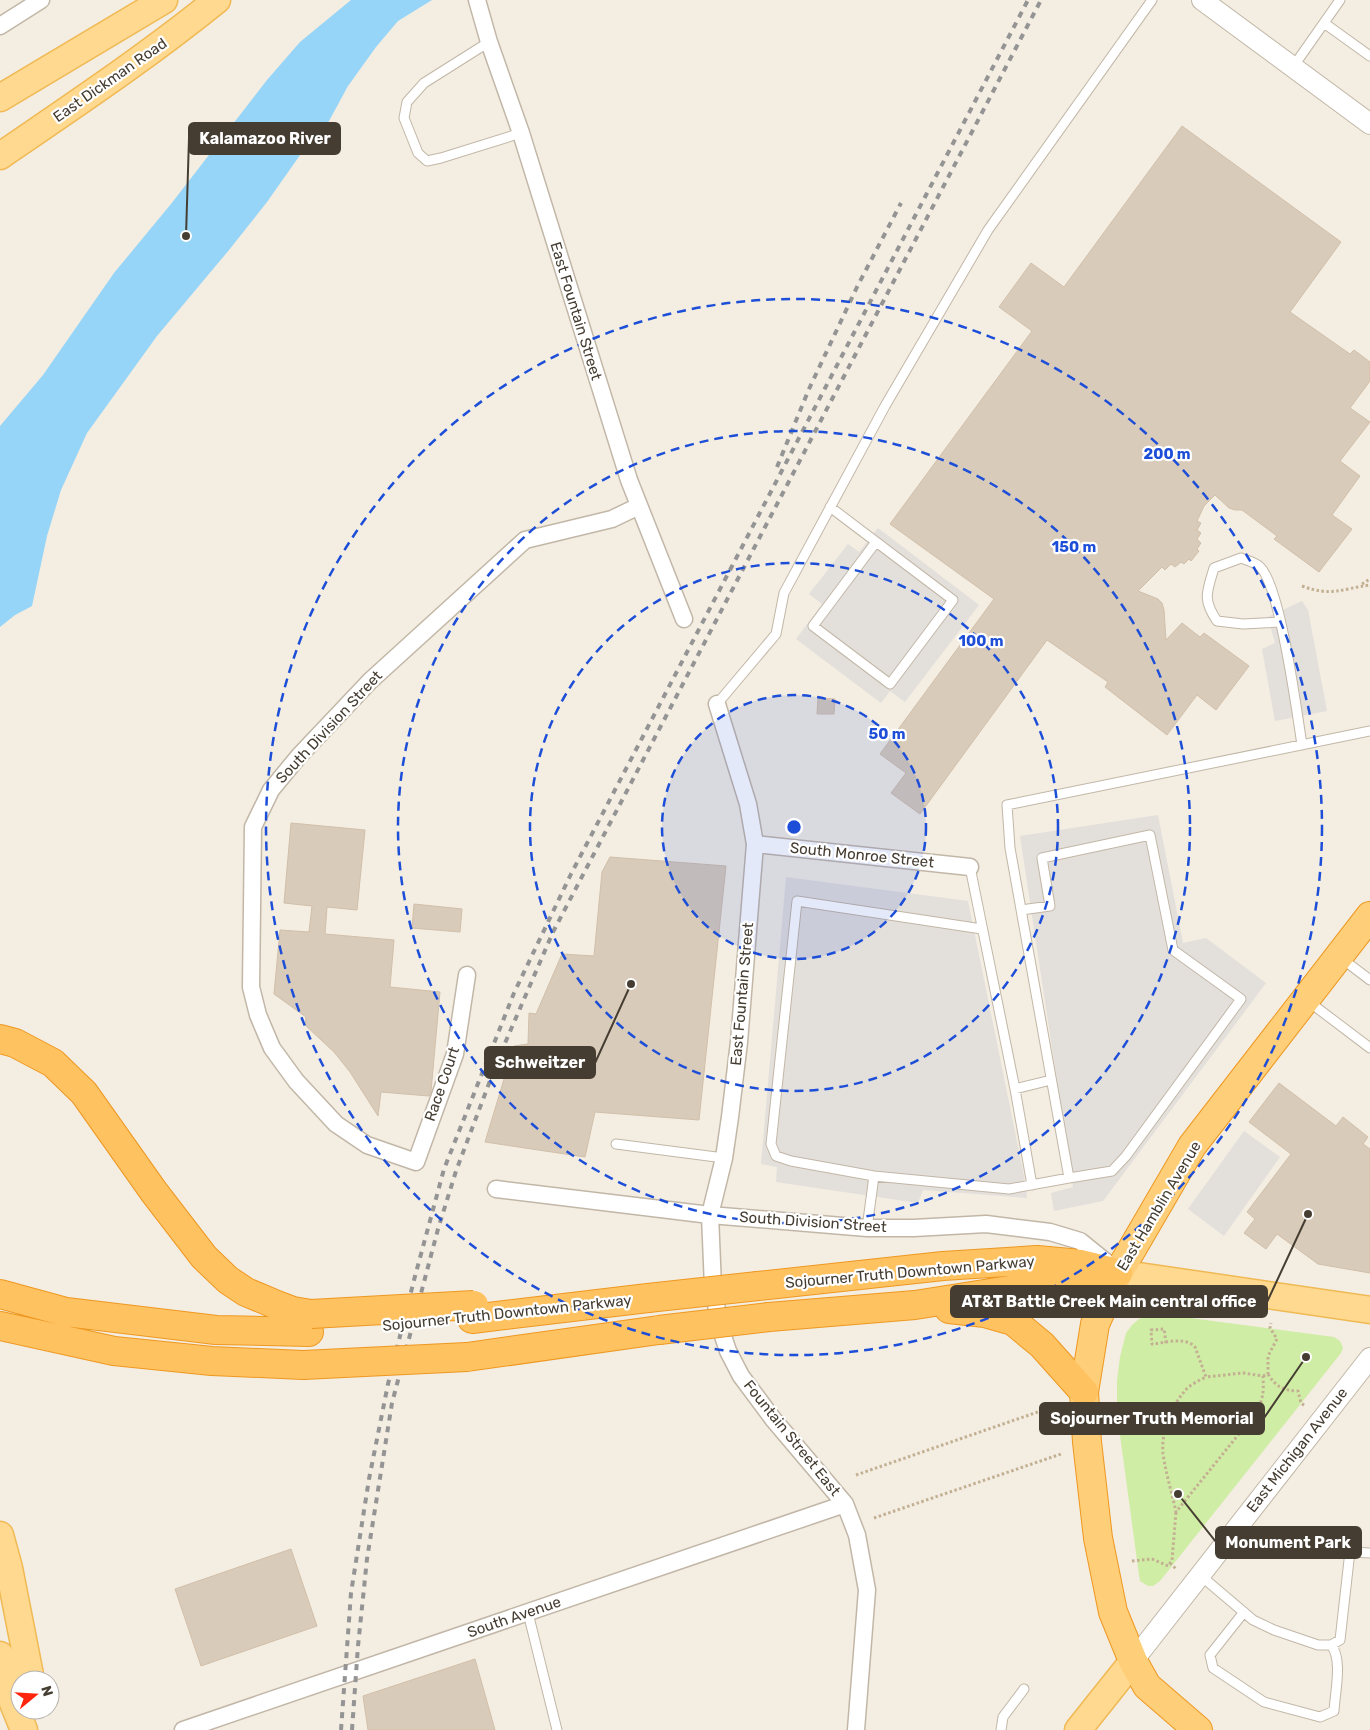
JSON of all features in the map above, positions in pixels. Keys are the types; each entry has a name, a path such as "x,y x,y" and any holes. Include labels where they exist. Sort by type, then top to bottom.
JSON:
{"highway":[{"name":"East Hamblin Avenue","path":"1198,1730 1147,1686 1133,1661 1113,1612 1098,1538 1087,1442 1084,1392 1096,1324 1118,1272 1192,1146 1370,916"},
{"path":"0,1039 15,1043 53,1063 84,1092 154,1192 198,1250 228,1280 246,1292 293,1311 310,1323"},
{"name":"Sojourner Truth Downtown Parkway","path":"1,1295 66,1312 216,1330 473,1312 510,1315 943,1266 1037,1260 1081,1264 1118,1272"},
{"name":"Sojourner Truth Downtown Parkway","path":"7,1328 114,1351 212,1361 303,1365 467,1357 659,1330 769,1317 915,1305 1118,1272"},
{"path":"915,1305 985,1313 1012,1321 1042,1345 1084,1392"}],"main road":[{"path":"0,98 164,0"},
{"name":"East Dickman Road","path":"0,156 135,63 217,0"},
{"path":"1118,1272 1370,1310"},
{"path":"0,1535 9,1568 29,1670"},
{"path":"0,1655 13,1703 24,1730"},
{"path":"1078,1730 1133,1661"}],"street":[{"path":"0,26 41,0"},
{"name":"East Fountain Street","path":"477,0 489,42 521,133 629,480 684,619"},
{"path":"1202,0 1370,124"},
{"name":"South Division Street","path":"416,1162 367,1145 336,1124 296,1081 272,1048 258,1015 251,987 253,827 271,790 299,756 370,681 525,540 612,519 639,506"},
{"name":"East Fountain Street","path":"713,1287 710,1215 724,1158 739,1042 755,844 748,804 717,704"},
{"name":"South Monroe Street","path":"755,844 970,867"},
{"name":"Race Court","path":"416,1162 455,1054 467,975"},
{"name":"South Division Street","path":"496,1189 710,1215 867,1228 914,1228 986,1224 1050,1232 1080,1241 1118,1272"},
{"name":"Fountain Street East","path":"713,1287 720,1327 728,1351 741,1376 773,1419 845,1504"},
{"name":"East Michigan Avenue","path":"1133,1661 1370,1358"},
{"path":"845,1504 857,1535 867,1590 856,1730"},
{"name":"South Avenue","path":"182,1730 845,1504"}],"lane":[{"path":"717,704 776,634 784,593 885,406 988,230 1152,0"},
{"path":"1293,67 1340,0"},
{"path":"1324,23 1370,56"},
{"path":"489,42 424,83 407,102 404,118 418,153 427,161 521,133"},
{"path":"830,507 953,600 890,684 813,626 876,542"},
{"path":"1280,622 1243,624 1218,621 1208,608 1207,591 1214,568 1241,558 1260,566 1274,593 1294,689 1302,745"},
{"path":"1069,1178 1010,848 1007,805 1370,732"},
{"path":"982,929 797,901 771,1144 776,1156 791,1161 874,1176 1010,1189 1112,1171 1126,1156 1241,999 1173,950 1150,835 1042,858 1050,906 1021,910"},
{"path":"970,867 1015,1089 1032,1185"},
{"path":"1339,957 1370,980"},
{"path":"1306,1000 1370,1048"},
{"path":"1015,1089 1051,1080"},
{"path":"616,1144 724,1158"},
{"path":"867,1228 874,1176"},
{"path":"1200,1574 1253,1620 1274,1630 1318,1645 1331,1645 1340,1640 1351,1552 1370,1553"},
{"path":"1244,1612 1210,1655 1210,1660 1214,1668 1264,1702 1320,1717 1334,1711 1337,1660 1335,1650 1331,1645"},
{"path":"528,1613 557,1730"},
{"path":"1001,1730 1003,1717 1024,1689"}],"path":[{"path":"1359,586 1370,579"},
{"path":"1302,586 1318,592 1329,592 1370,585"},
{"path":"1271,1323 1270,1328 1277,1339 1268,1356 1268,1374 1277,1386 1287,1390 1298,1391 1301,1403 1305,1406"},
{"path":"1166,1343 1164,1329 1151,1330 1152,1344 1166,1343 1187,1341 1191,1343 1206,1377"},
{"path":"1132,1561 1147,1559 1168,1566 1172,1560 1176,1512 1163,1455 1163,1443 1174,1406 1184,1391 1206,1377 1243,1373 1262,1376 1268,1374"},
{"path":"1176,1512 1255,1414 1263,1399 1262,1376"},
{"path":"856,1475 1055,1406"},
{"path":"874,1518 1061,1454"},
{"path":"1170,1563 1176,1568"}],"green space":[{"path":"1160,1314 1334,1337 1340,1341 1343,1348 1341,1353 1160,1581 1153,1586 1148,1586 1140,1581 1139,1575 1117,1413 1117,1381 1126,1333 1139,1319"}],"shaded area":[{"path":"878,528 979,605 905,702 890,691 881,703 796,639 822,604 809,594 848,544 859,552"},
{"path":"1302,601 1308,610 1327,711 1275,721 1262,649 1275,643 1268,617"},
{"path":"1158,815 1183,943 1206,938 1266,983 1103,1201 1054,1211 1051,1193 1073,1187 1020,836"},
{"path":"786,877 968,901 1027,1198 923,1190 918,1203 776,1182 777,1167 761,1164"},
{"path":"1244,1131 1280,1157 1224,1236 1188,1209"}],"water":[{"path":"351,0 432,0 398,21 376,47 348,86 329,121 305,148 267,202 229,250 157,336 87,433 61,490 47,536 32,606 15,615 0,627 0,426 43,375 114,273 171,204 267,80 300,42"}],"building":[{"path":"1182,126 1341,242 1290,312 1350,354 1354,350 1370,362 1370,381 1350,408 1370,422 1340,461 1360,476 1332,515 1352,529 1319,572 1274,539 1277,536 1242,510 1229,508 1215,495 1204,506 1197,521 1201,523 1197,530 1201,533 1197,539 1201,543 1197,549 1199,551 1191,561 1189,559 1184,564 1181,562 1175,567 1171,564 1165,570 1162,567 1138,591 1158,599 1162,603 1166,640 1182,623 1200,637 1204,633 1249,666 1216,710 1197,695 1167,735 1105,687 1108,682 1047,640 920,814 891,793 906,773 880,754 994,599 890,524 1032,331 999,307 1031,263 1064,287"},
{"path":"818,698 835,699 834,714 817,714"},
{"path":"291,823 365,830 357,910 327,907 325,934 394,940 390,987 440,992 429,1096 381,1092 378,1116 350,1072 334,1052 305,1025 306,1017 274,994 280,930 309,932 312,906 284,903"},
{"path":"610,857 726,866 699,1120 595,1112 585,1157 485,1142 514,1046 528,1044 529,1013 536,1014 562,954 594,956 602,872"},
{"path":"414,904 462,909 460,932 412,928"},
{"path":"1279,1083 1336,1126 1343,1117 1368,1137 1363,1144 1370,1149 1370,1273 1318,1264 1277,1234 1266,1249 1244,1233 1255,1219 1247,1212 1291,1154 1249,1122"},
{"path":"291,1549 317,1626 201,1666 175,1589"},
{"path":"475,1659 495,1730 368,1730 363,1696"}],"railway":[{"path":"341,1730 351,1593 369,1479 388,1384 444,1169 514,993 571,874 1028,0"},
{"path":"352,1730 367,1559 392,1403 438,1229 456,1171 499,1057 553,932 1041,0"},
{"path":"777,467 809,389 857,287 901,203"}],"place":[{"name":"Kalamazoo River","path":"186,236"},
{"name":"Schweitzer","path":"631,984"},
{"name":"AT&T Battle Creek Main central office","path":"1308,1214"},
{"name":"Sojourner Truth Memorial","path":"1306,1357"},
{"name":"Monument Park","path":"1178,1494"}]}
